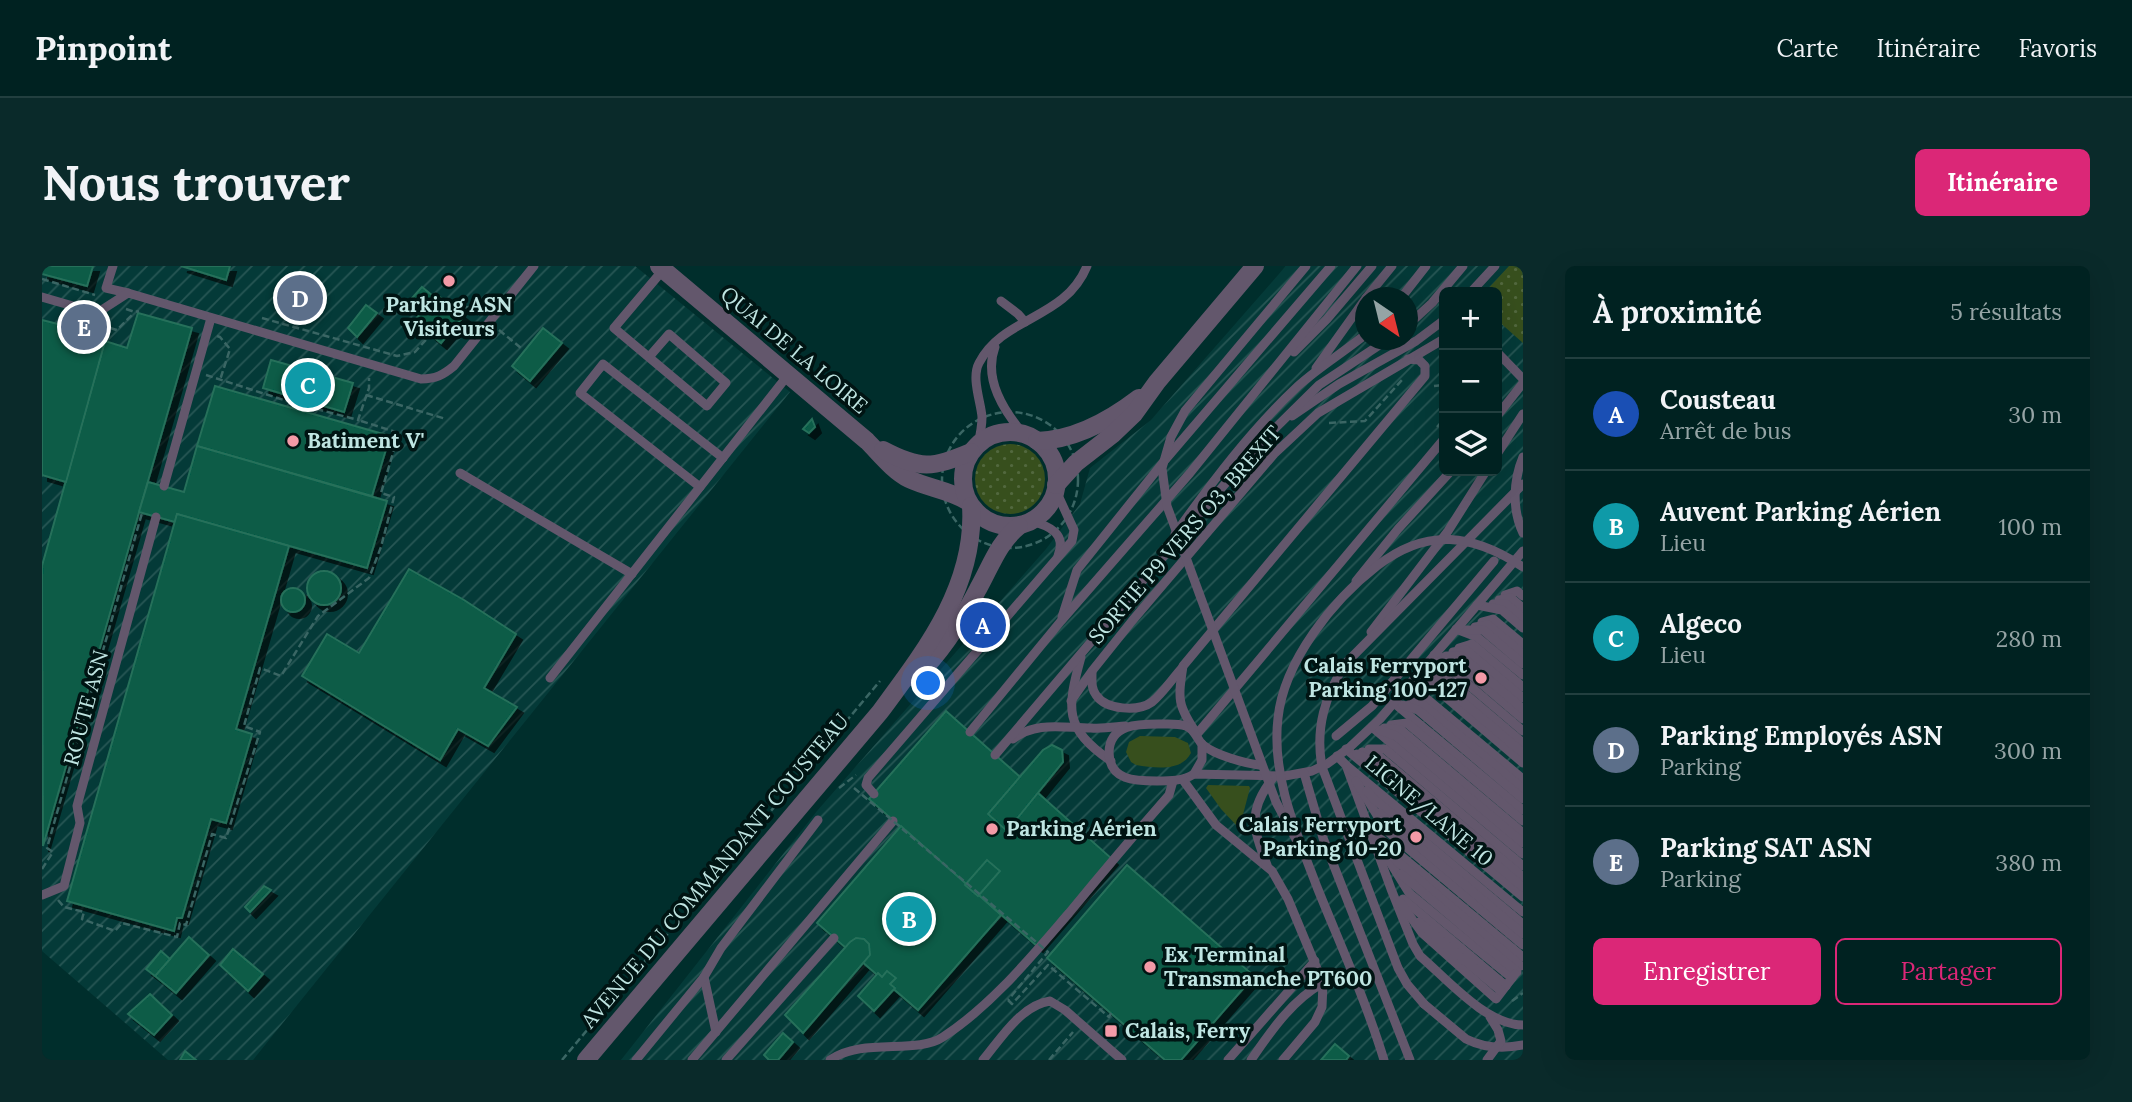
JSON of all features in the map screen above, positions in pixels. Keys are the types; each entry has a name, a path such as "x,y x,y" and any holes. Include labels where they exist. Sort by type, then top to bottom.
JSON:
{"street":[{"path":"1157,382 1132,403 1103,421 1063,438 1031,438 1011,432 998,434 974,448 962,476 969,503 979,515 995,524 1025,524 1046,510 1056,488 1076,463 1124,425 1255,266"},
{"name":"QUAI DE LA LOIRE","path":"661,268 867,441 894,469 908,478 942,489 969,503"},
{"path":"1031,438 1053,460 1056,488"},
{"name":"QUAI DE LA LOIRE","path":"867,441 915,465 944,462 974,448"},
{"name":"AVENUE DU COMMANDANT COUSTEAU","path":"586,1060 880,712 936,634 969,552 964,534 969,503"},
{"name":"AVENUE DU COMMANDANT COUSTEAU","path":"880,712 947,642 1025,524"}],"lane":[{"path":"113,266 106,288 421,379 438,378 454,366 534,266"},
{"path":"974,448 982,418 977,368 983,357 999,339 1064,299 1077,285 1087,266"},
{"path":"1304,853 1276,802 1184,556 1167,506 1162,468 1171,438 1185,411 1306,266"},
{"path":"1061,621 1077,570 1165,460 1331,266"},
{"path":"971,732 1061,621 1249,402 1357,266"},
{"path":"1273,373 1326,319 1372,266"},
{"path":"1375,287 1392,266"},
{"path":"1410,287 1426,266"},
{"path":"1418,316 1463,266"},
{"path":"1476,287 1495,266"},
{"path":"649,357 669,334 726,383 707,406 614,328 661,268"},
{"path":"42,297 97,313 128,293"},
{"path":"1001,301 1025,322"},
{"path":"1312,375 1355,313"},
{"path":"164,486 211,318"},
{"path":"1279,425 1339,384 1416,341 1439,324"},
{"path":"999,339 993,354 992,370 998,394 1006,412 1031,438"},
{"path":"1129,597 1241,447 1312,375 1355,342"},
{"name":"SORTIE P9 VERS O3, BREXIT","path":"1072,701 1092,671 1274,454 1318,413 1439,342"},
{"path":"1127,726 1038,727 1022,733 998,752 1258,445 1319,385 1372,350"},
{"path":"1499,413 1523,381 1502,358"},
{"path":"1092,671 1094,692 1100,700 1140,709 1153,701 1422,381 1425,366 1419,360 1408,359"},
{"path":"700,487 580,393 603,364 723,458"},
{"path":"550,678 788,375"},
{"path":"1502,446 1523,414"},
{"path":"1197,734 1439,445"},
{"path":"1523,457 1515,495 1518,520 1523,533"},
{"path":"460,473 632,574"},
{"path":"1384,1060 1304,853 1279,771 1278,717 1283,692 1295,663 1398,529 1446,476"},
{"path":"1346,765 1413,944 1420,956 1484,1011 1500,1033 1501,1041 1488,1059 1424,1004 1398,968 1322,766 1319,734 1323,709 1346,663 1448,531 1483,476"},
{"path":"1346,663 1523,484"},
{"path":"874,794 866,785 868,778 1071,544 1073,527 1056,488"},
{"name":"ROUTE ASN","path":"47,894 64,886 80,823 77,806 156,517"},
{"path":"1025,524 1048,526 1057,533 1061,542 1058,558"},
{"path":"1345,595 1392,555 1411,545 1436,540 1460,540 1484,545 1523,567"},
{"path":"1197,734 1178,724 1134,724 1120,730 1112,741 1109,754 1118,774 1135,781 1178,780 1194,774 1274,777 1304,773 1326,764 1372,727 1523,551"},
{"path":"1336,736 1372,706 1494,561"},
{"path":"1477,605 1517,591 1523,596"},
{"path":"1477,605 1511,598 1523,608"},
{"path":"1477,605 1506,604 1523,618"},
{"path":"1477,605 1502,610 1523,628"},
{"path":"1456,629 1493,619 1523,644"},
{"path":"1456,629 1488,625 1523,654"},
{"path":"1456,629 1483,630 1523,664"},
{"path":"1456,629 1478,637 1523,675"},
{"path":"1434,655 1472,644 1523,687"},
{"path":"1434,655 1466,650 1523,698"},
{"path":"1083,652 1071,712 1084,740 1111,761"},
{"path":"1434,655 1461,656 1523,709"},
{"path":"1434,655 1456,662 1523,719"},
{"path":"1183,666 1179,695 1183,714 1202,744 1202,760 1194,774"},
{"path":"1414,679 1450,669 1523,731"},
{"path":"1414,679 1444,676 1523,743"},
{"path":"1414,679 1439,682 1523,753"},
{"path":"1414,679 1434,687 1523,763"},
{"path":"1394,703 1427,699 1523,779"},
{"path":"1394,703 1423,705 1523,789"},
{"path":"1394,703 1418,710 1523,799"},
{"path":"1394,703 1523,810"},
{"path":"1372,727 1407,723 1523,821"},
{"path":"1372,727 1401,730 1523,833"},
{"path":"1372,727 1396,736 1523,843"},
{"path":"1372,727 1523,854"},
{"path":"1202,744 1242,762 1259,765"},
{"path":"1346,749 1385,750 1523,866"},
{"path":"1346,749 1379,756 1523,877"},
{"path":"1346,749 1374,762 1523,887"},
{"path":"1346,749 1523,897"},
{"path":"1338,756 1374,799 1523,924"},
{"path":"1346,765 1379,814 1523,934"},
{"path":"1346,765 1386,830 1523,944"},
{"name":"LIGNE/LANE 10","path":"1346,765 1523,912"},
{"path":"1304,773 1323,838 1410,1060"},
{"path":"1274,777 1256,806 1253,823 1268,867 1284,892 1323,983 1322,1007 1315,1022 1283,1060"},
{"path":"1178,780 1216,825 1268,867"},
{"path":"830,1060 840,1053 861,1048 933,1042 968,1018 1034,954 1178,780"},
{"path":"636,1060 704,977 721,948 818,820"},
{"path":"692,1060 893,821"},
{"path":"1369,830 1512,977"},
{"path":"1369,830 1405,878 1512,977"},
{"path":"1391,889 1512,977"},
{"path":"1391,889 1422,933 1512,977"},
{"path":"726,1060 834,938"},
{"path":"1228,1060 1315,961"},
{"path":"704,977 716,1032"},
{"path":"1251,1060 1298,1002 1311,989 1323,983"},
{"path":"983,1060 1027,1012 1039,1003 1050,1001 1065,1010 1122,1060"},
{"path":"1484,1011 1508,1023 1523,1025"},
{"path":"1466,1039 1497,1048 1523,1045"}],"path":[{"path":"117,330 135,312"},
{"path":"358,420 369,380 363,346"},
{"path":"1322,423 1365,421 1410,371 1428,386 1439,385"},
{"path":"47,894 64,907 84,912 82,919 115,931 122,923 177,937 180,923 186,925 212,834 226,838 260,732 244,726 260,668 281,676 318,616 369,578 382,547 394,497 381,493 399,433 196,372"},
{"path":"366,395 446,419"},
{"path":"1008,547 964,534 947,508 942,489 944,462 956,438 982,418 1006,412 1038,418 1063,438"},
{"path":"42,869 53,852 47,848 142,513"},
{"path":"957,524 964,534"},
{"path":"562,1060 884,676"},
{"path":"854,788 1048,952 1008,1000 1012,1004 1048,965 1109,1017 1111,1013"}],"shaded area":[{"path":"42,266 635,266 790,392 253,1060 168,1060 42,951"},
{"path":"1286,266 1523,266 1523,1060 621,1060 817,811 1046,549 1080,504 1090,468 1151,420"}],"green space":[{"path":"1509,266 1523,266 1523,343 1502,324 1502,287 1490,287"},
{"path":"1003,444 1017,444 1030,449 1040,459 1045,479 1040,499 1030,509 1017,514 1003,514 990,509 980,499 975,486 975,472 980,459 990,449"},
{"path":"1140,736 1175,737 1188,743 1191,753 1187,759 1174,766 1159,768 1136,765 1131,762 1126,752 1129,742"},
{"path":"1208,785 1249,786 1240,826 1221,809 1206,788"}],"building":[{"path":"42,266 93,266 87,286 42,274"},
{"path":"181,266 230,266 226,280"},
{"path":"422,287 433,296 436,294 464,316 441,343 414,321 423,311 417,306 413,311 406,305"},
{"path":"366,305 377,313 357,337 348,328"},
{"path":"138,313 192,328 43,846 42,566 105,341 127,348"},
{"path":"42,320 93,333 105,341 66,482 42,475"},
{"path":"543,328 562,343 530,381 512,366"},
{"path":"271,360 353,383 344,412 263,388"},
{"name":"Batiment V'","path":"215,386 390,436 372,496 197,446"},
{"path":"812,419 815,427 809,433 803,429"},
{"path":"197,446 387,501 367,568 177,514 175,522 139,512 148,482 184,492"},
{"path":"177,514 289,546 236,729 252,734 226,823 211,819 182,918 177,918 174,931 67,901"},
{"path":"409,569 516,634 484,688 517,707 488,746 458,729 440,760 302,676 327,634 359,653"},
{"path":"324,571 336,576 341,588 336,600 324,605 312,600 307,588 312,576"},
{"path":"293,588 302,591 305,600 302,609 293,612 284,609 281,600 284,591"},
{"name":"Parking Aérien","path":"946,711 1112,859 1037,946 869,799"},
{"path":"1052,745 1062,750 1063,762 1007,831 988,814 1043,750"},
{"path":"901,826 1001,915 918,1010 817,923"},
{"path":"987,860 1000,871 978,896 965,885"},
{"name":"Ex Terminal Transmanche PT600","path":"1127,865 1254,976 1181,1060 1165,1060 1047,958"},
{"path":"264,886 271,890 250,912 245,907"},
{"path":"189,937 209,955 176,993 155,976"},
{"path":"856,938 864,939 869,944 870,955 803,1033 785,1015"},
{"path":"233,949 263,974 248,991 220,965"},
{"path":"161,951 170,959 155,976 146,969"},
{"path":"887,971 896,978 890,984 895,988 874,1011 858,996 878,973 882,977"},
{"path":"150,994 172,1015 154,1035 128,1014"},
{"path":"783,1033 793,1042 778,1060 769,1060 764,1055"},
{"path":"1335,1044 1349,1056 1346,1060 1321,1060"},
{"path":"185,1051 196,1060 180,1060"}],"place":[{"name":"Parking ASN Visiteurs","path":"449,281"},
{"name":"Parking Employés ASN","path":"300,298"},
{"name":"Parking SAT ASN","path":"84,327"},
{"name":"Algeco","path":"308,385"},
{"name":"Batiment V'","path":"293,441"},
{"name":"Cousteau","path":"983,625"},
{"name":"Calais Ferryport Parking 100-127","path":"1481,678"},
{"name":"Parking Aérien","path":"992,829"},
{"name":"Calais Ferryport Parking 10-20","path":"1416,837"},
{"name":"Auvent Parking Aérien","path":"909,919"},
{"name":"Ex Terminal Transmanche PT600","path":"1150,967"},
{"name":"Calais, Ferry","path":"1111,1031"}]}
